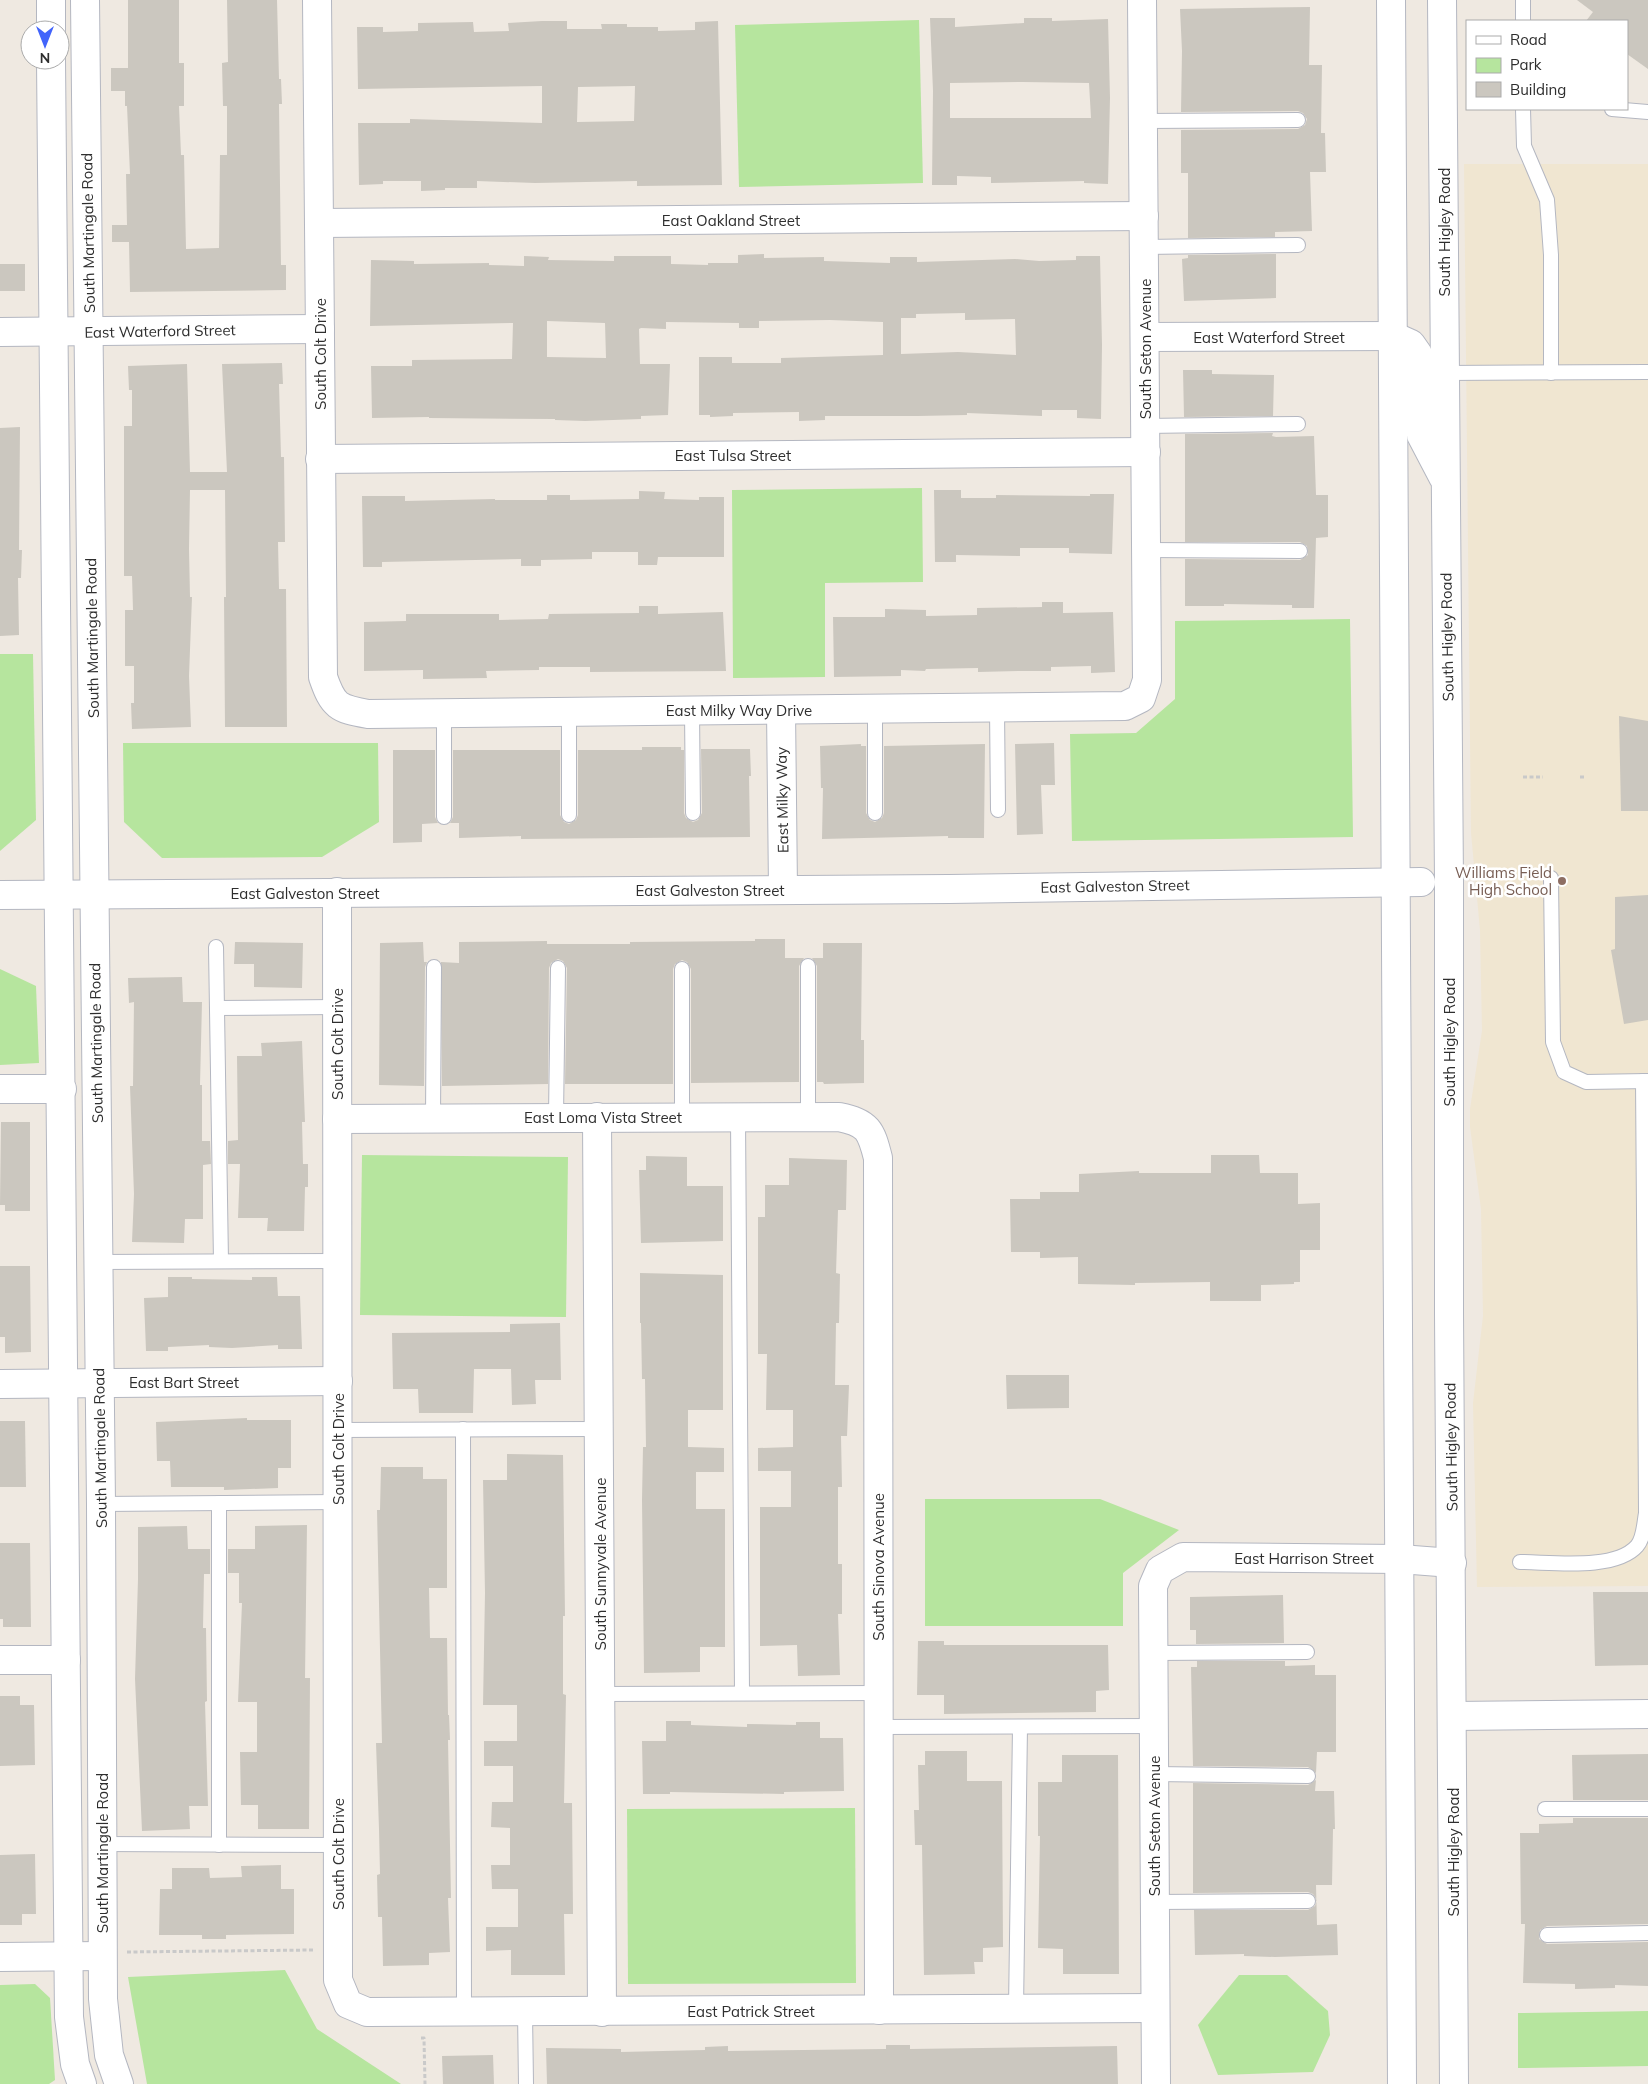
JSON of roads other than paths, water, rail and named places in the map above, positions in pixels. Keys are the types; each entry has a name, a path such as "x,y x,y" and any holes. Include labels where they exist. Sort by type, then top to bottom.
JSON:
{"street":[{"path":"51,0 51,20"},
{"name":"South Martingale Road","path":"85,0 101,1504 102,1956 103,1999 109,2055 119,2084"},
{"name":"South Colt Drive","path":"316,0 323,677 329,694 337,704"},
{"name":"South Seton Avenue","path":"1141,698 1147,680 1142,0"},
{"path":"1391,0 1394,336 1408,883 1400,1559 1402,2084"},
{"name":"South Higley Road","path":"1442,0 1449,874 1449,1313 1454,2084"},
{"path":"51,70 62,1089 69,2017 75,2064 82,2084"},
{"name":"East Oakland Street","path":"319,223 1144,216"},
{"name":"East Waterford Street","path":"0,332 320,329"},
{"path":"1394,336 1411,344 1418,354 1421,435 1445,481"},
{"name":"East Waterford Street","path":"1145,337 1394,336"},
{"name":"East Tulsa Street","path":"320,459 1146,439"},
{"name":"East Milky Way Drive","path":"337,704 346,710 368,714 1125,706 1141,698"},
{"name":"East Milky Way","path":"781,710 783,889"},
{"name":"East Galveston Street","path":"0,895 949,889 1408,883"},
{"name":"South Colt Drive","path":"337,892 338,1980 348,2004"},
{"path":"0,1089 62,1089"},
{"name":"South Sunnyvale Avenue","path":"597,1117 602,2012"},
{"name":"East Loma Vista Street","path":"337,1118 839,1117 854,1120 866,1127"},
{"name":"South Sinova Avenue","path":"866,1127 873,1136 878,1158 879,2010"},
{"name":"East Bart Street","path":"0,1384 338,1381"},
{"name":"East Harrison Street","path":"1160,1570 1183,1557 1400,1559 1452,1563"},
{"name":"South Seton Avenue","path":"1156,2084 1153,1586 1160,1570"},
{"path":"0,1660 66,1660"},
{"path":"1453,1716 1648,1714"},
{"path":"0,1957 102,1956"},
{"name":"East Patrick Street","path":"348,2004 367,2012 1155,2008"}],"lane":[{"path":"1523,0 1523,20"},
{"path":"1523,110 1524,146 1547,200 1551,255 1551,373"},
{"path":"1624,110 1648,112"},
{"path":"1143,121 1298,120"},
{"path":"1144,247 1298,245"},
{"path":"1444,373 1648,372"},
{"path":"1146,439 1298,424"},
{"path":"1146,550 1300,551"},
{"path":"997,708 998,810"},
{"path":"874,709 874,813"},
{"path":"692,710 693,813"},
{"path":"568,815 569,712"},
{"path":"444,713 444,817"},
{"path":"1520,1562 1605,1562 1625,1556 1638,1545 1644,1529 1646,1513 1645,1081 1586,1082 1564,1072 1553,1042 1551,878"},
{"path":"216,947 221,1261"},
{"path":"808,966 808,1117"},
{"path":"433,1118 434,967"},
{"path":"556,1117 558,968"},
{"path":"682,969 682,1117"},
{"path":"217,1008 336,1007"},
{"path":"738,1117 742,1694"},
{"path":"98,1262 338,1261"},
{"path":"464,1429 464,2012"},
{"path":"338,1430 599,1429"},
{"path":"101,1504 338,1502"},
{"path":"219,1503 219,1845"},
{"path":"1154,1653 1306,1652"},
{"path":"600,1694 879,1693"},
{"path":"879,1727 1154,1726"},
{"path":"1016,2009 1020,1727"},
{"path":"1154,1774 1308,1776"},
{"path":"1545,1809 1648,1809"},
{"path":"102,1844 338,1845"},
{"path":"1155,1902 1308,1901"},
{"path":"1547,1934 1648,1933"},
{"path":"525,2012 526,2084"}],"place":[{"name":"Williams Field High School","path":"1562,881"}]}
